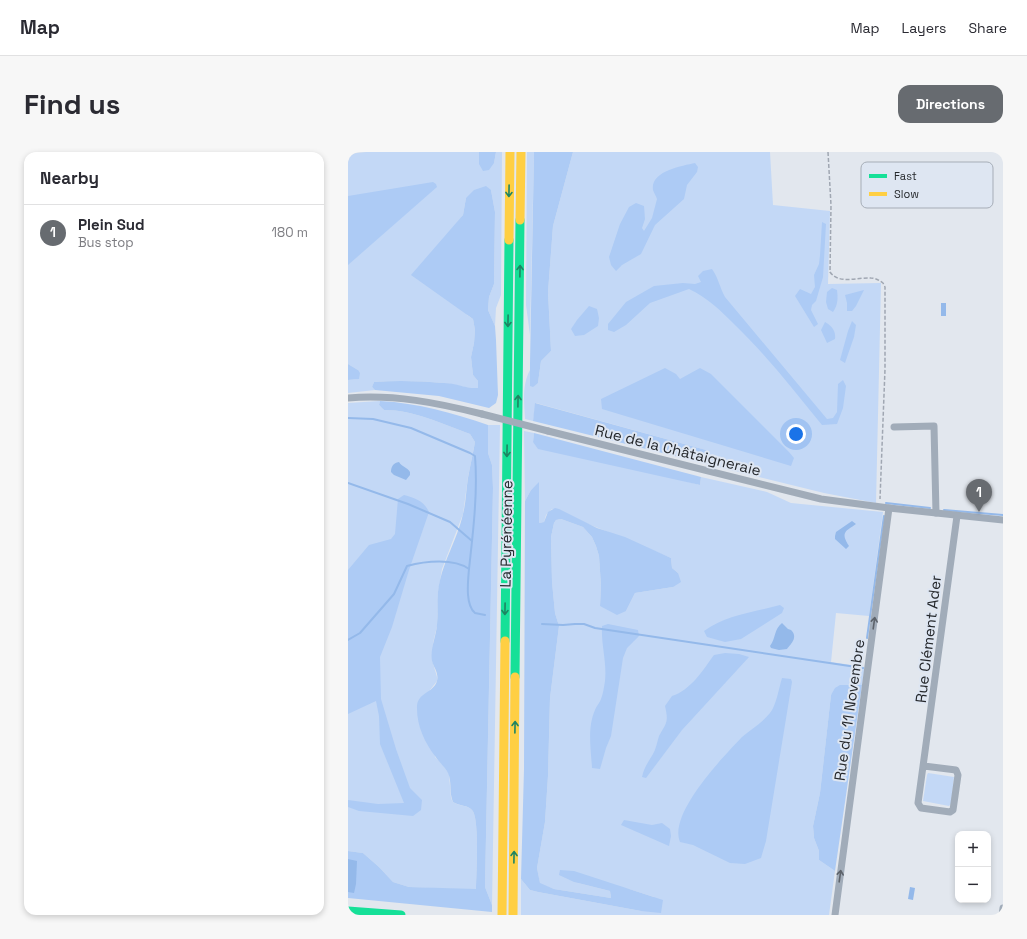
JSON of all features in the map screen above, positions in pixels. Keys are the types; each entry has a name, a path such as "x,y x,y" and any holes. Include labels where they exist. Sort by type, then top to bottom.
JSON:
{"main road":[{"name":"La Pyrénéenne","path":"502,915 510,152"},
{"name":"La Pyrénéenne","path":"513,915 521,152"},
{"path":"348,911 401,915"}],"street":[{"name":"Rue de la Châtaigneraie","path":"348,398 396,398 438,403 821,499 936,514 1003,520"},
{"path":"894,427 934,426 936,514"},
{"name":"Rue du 11 Novembre","path":"835,915 889,508"},
{"name":"Rue Clément Ader","path":"924,766 956,770 958,775 953,810 950,812 921,808 918,803 957,516"},
{"path":"1002,915 1003,908"}],"path":[{"path":"828,152 831,205 830,272 833,276 841,279 872,278 883,282 885,287 885,369 879,507"}],"shaded area":[{"path":"366,152 479,152 479,164 494,163 496,152 502,152 501,295 496,308 495,326 488,310 489,297 494,284 495,212 491,190 466,198 463,215 453,228 467,315 473,319 475,330 471,357 473,375 478,381 478,388 469,388 435,382 392,381 374,382 372,387 375,390 348,393 348,380 358,379 358,370 348,364 348,154"},
{"path":"479,152 496,152 494,163 489,170 483,171 479,164"},
{"path":"527,152 534,152 530,335 526,305"},
{"path":"534,152 573,152 553,226 548,292 551,351 541,361 538,383 533,387 530,386 530,363"},
{"path":"573,152 770,152 773,205 830,211 828,284 881,283 876,503 824,493 711,465 706,450 536,403 533,421 525,419 524,393 527,376 530,370 530,386 538,383 541,361 551,351 548,292 553,226"},
{"path":"695,163 698,167 697,172 687,185 684,199 655,225 641,254 622,265 616,271 611,265 609,257 620,224 629,207 636,203 644,206 645,219 642,228 644,231 652,218 657,199 653,190 653,184 656,178 668,170"},
{"path":"433,182 437,187 348,265 348,196"},
{"path":"486,186 491,190 495,212 494,284 489,297 488,310 495,326 498,395 496,403 489,408 439,396 375,390 372,387 374,382 392,381 448,383 469,388 478,388 478,381 473,375 471,357 475,330 473,319 411,275 463,215 466,198 474,190"},
{"path":"822,222 826,224 823,277 816,301 812,305 811,310 818,324 814,327 795,296 800,289 811,294 815,287 814,275 819,264"},
{"path":"712,269 725,297 827,419 833,418 837,412 838,384 843,380 846,386 843,408 837,424 822,425 748,338 714,305 689,289 650,303 626,325 614,332 608,330 608,324 626,302 654,286 683,283 695,284 701,282 698,276 703,271"},
{"path":"832,288 837,290 838,296 837,304 833,312 828,309 826,302 827,292"},
{"path":"864,290 852,311 847,311 845,295"},
{"path":"941,303 946,303 946,316 941,316"},
{"path":"589,306 597,309 599,318 598,326 584,335 575,336 571,329"},
{"path":"852,321 856,325 854,337 845,363 840,360"},
{"path":"825,322 830,325 835,334 835,339 827,343 821,330"},
{"path":"348,364 358,370 360,373 359,379 348,380"},
{"path":"665,368 676,374 680,379 700,368 711,374 789,452 794,458 791,466 602,409 601,399"},
{"path":"380,401 379,405 384,410 406,412 428,418 470,434 475,442 463,514 442,569 438,592 437,626 433,643 432,660 437,681 430,690 435,757 449,774 451,798 453,802 470,808 474,815 477,835 476,890 409,887 393,882 363,853 348,851 348,403"},
{"path":"380,401 435,409 488,425 488,453 492,465 493,488 485,887 492,905 492,912 348,898 348,851 363,853 393,882 409,887 476,889 477,835 474,815 470,808 453,802 448,773 431,751 425,740 417,715 417,703 419,699 435,685 437,681 437,673 432,661 432,647 437,625 438,592 442,572 463,514 475,442 470,434 428,418 406,412 384,410 379,405"},
{"path":"535,403 706,450 711,465 533,421"},
{"path":"488,425 500,425 492,905 485,887 493,488 492,465 488,453"},
{"path":"524,431 534,433 533,442 700,485 701,477 767,492 791,503 883,512 869,616 836,613 831,662 865,667 862,685 840,686 831,695 820,793 813,826 814,838 819,851 819,860 835,871 829,915 521,915 521,879 530,890 641,911 654,897 629,889 574,882 610,891 611,898 554,889 540,884 537,868 545,822 550,698 559,626 555,613 552,582 551,537 554,523 556,520 561,519 583,527 592,537 599,556 601,586 600,606 626,611 635,593 673,587 678,573 672,568 671,558 552,509 546,515 544,522 539,523 539,483 531,490 525,501"},
{"path":"534,433 701,477 700,485 538,449 533,442"},
{"path":"399,462 410,472 410,475 406,480 394,475 391,472 391,468 395,463"},
{"path":"539,482 539,523 544,522 548,512 555,508 559,509 597,528 625,537 671,558 672,568 678,573 681,582 673,587 635,593 626,611 617,615 600,606 601,586 599,556 592,537 583,527 561,519 556,520 554,523 551,537 552,582 555,613 559,626 550,698 545,822 537,868 540,883 554,889 611,898 610,891 574,882 559,875 560,870 574,871 663,900 661,913 641,911 538,892 530,890 521,879 524,769 525,501 531,490"},
{"path":"404,495 419,500 425,505 429,512 409,570 392,627 380,657 381,699 396,749 410,788 422,800 421,810 413,816 359,811 348,807 348,800 378,804 404,803 380,744 379,716 376,701 348,714 348,570 369,545 391,539 395,534 398,499"},
{"path":"852,521 856,524 845,532 845,538 849,546 846,549 835,539 835,536 836,532"},
{"path":"780,605 784,608 782,613 741,639 725,642 707,637 704,631 721,621"},
{"path":"782,623 791,630 794,635 794,640 787,649 779,650 771,648 770,646 776,631"},
{"path":"608,624 638,630 639,636 627,648 623,658 611,736 600,769 592,768 590,732 593,717 603,693 605,683 602,626"},
{"path":"725,653 739,654 749,657 682,730 646,778 642,777 666,722 667,716 665,706 672,696 685,689 696,679 714,655"},
{"path":"782,678 791,679 792,682 766,841 761,858 745,864 730,863 693,845 680,842 678,830 689,802 699,786 742,737 770,713 776,701"},
{"path":"840,685 862,685 835,871 819,860 819,851 814,838 813,826 820,793 831,695 835,688"},
{"path":"928,773 954,777 951,804 949,806 923,801"},
{"path":"624,820 652,825 662,823 670,829 671,836 669,846 621,825"},
{"path":"348,859 357,861 354,893 348,892"},
{"path":"910,887 915,888 913,900 908,899"}],"waterway":[{"path":"348,418 373,419 411,428 475,456 475,498 469,569"},
{"path":"348,483 408,504 450,522 472,541"},
{"path":"886,503 930,508"},
{"path":"944,510 1003,515"},
{"path":"867,638 884,516"},
{"path":"348,640 360,633 394,594 407,566 414,564 448,562 456,563 469,569 468,599 475,613 485,615"},
{"path":"542,624 584,624 595,628 863,668"}],"traffic: fast":[{"path":"515,677 520,220"},
{"path":"505,641 509,240"},
{"path":"348,911 401,915"}],"traffic: slow":[{"path":"509,240 510,152"},
{"path":"520,220 521,152"},
{"path":"502,915 505,641"},
{"path":"513,915 515,677"}],"place":[{"name":"Plein Sud","path":"979,512"}]}
